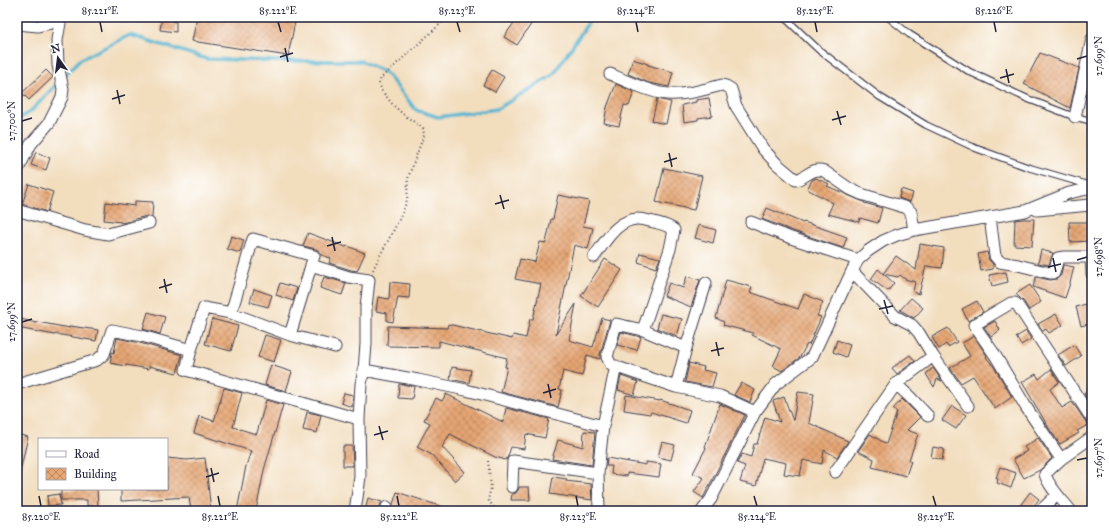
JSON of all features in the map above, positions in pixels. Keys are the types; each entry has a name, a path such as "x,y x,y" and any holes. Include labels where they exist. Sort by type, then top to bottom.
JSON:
{"street":[{"path":"17,24 38,26 60,19 57,40 58,64 63,89 62,97 49,123 31,144 17,171"},
{"path":"1075,116 1092,39"},
{"path":"610,74 662,93 684,93 726,86 731,89 736,106 763,149 776,164 793,178 796,180 801,179 815,170 824,171 850,189 861,194 907,208 911,212 914,230"},
{"path":"1025,211 1069,193 1092,187"},
{"path":"702,511 711,499 755,412 776,384 812,357 852,271 858,260 868,251 883,241 914,230 1025,211 1092,205"},
{"path":"17,212 20,211 85,230 108,234 149,224"},
{"path":"990,217 996,256 1000,262 1054,273 1058,258 1091,257 1092,274"},
{"path":"594,257 611,234 622,224 631,220 639,219 669,226 674,230 670,249 643,330"},
{"path":"751,222 790,238 858,260"},
{"path":"231,313 254,239 314,256 290,335"},
{"path":"311,265 349,277 369,280 366,307 366,344 364,370 361,384 359,419 360,476 355,511"},
{"path":"852,271 895,316 912,325 919,332 968,406"},
{"path":"676,387 686,348 706,283"},
{"path":"1061,459 1026,407 995,355 974,325 1011,303 1015,303 1092,419"},
{"path":"335,347 290,335 231,313 204,308 186,370 359,419"},
{"path":"686,348 643,330 616,324 607,357 611,365 676,387 720,396 755,412"},
{"path":"17,384 97,360 104,354 112,330 142,336 191,350"},
{"path":"836,472 896,384 934,356"},
{"path":"599,511 598,473 603,426 616,366"},
{"path":"364,370 466,390 603,426"},
{"path":"896,384 928,416"},
{"path":"1071,511 1057,495 1046,478 1046,474 1061,459 1092,438"},
{"path":"512,487 513,456 598,473"},
{"path":"1040,511 1057,495"}],"lane":[{"path":"784,17 818,50 880,97 926,125 975,148 1027,167 1092,187"},
{"path":"888,17 909,34 970,72 1028,99 1092,121"}],"path":[{"path":"369,280 380,254 403,210 406,201 407,182 424,135 423,128 404,115 393,105 382,91 379,83 381,78 448,17"},
{"path":"488,461 491,487 488,500 497,511"}],"building":[{"path":"162,17 172,17 172,21 176,22 176,32 160,30"},
{"path":"197,17 296,17 288,56 192,41"},
{"path":"518,17 536,17 517,45 504,37"},
{"path":"1040,53 1079,68 1070,108 1024,84"},
{"path":"633,59 673,72 669,87 649,83 628,74"},
{"path":"46,70 53,77 29,100 22,93"},
{"path":"492,70 504,77 495,92 483,85"},
{"path":"616,84 634,92 629,106 624,105 619,126 604,123 607,107"},
{"path":"709,98 712,116 684,122 682,105 696,102 696,100"},
{"path":"657,99 671,102 666,124 652,121"},
{"path":"36,152 50,158 46,170 31,165"},
{"path":"664,168 702,176 694,210 656,202"},
{"path":"816,178 829,184 827,186 864,203 882,208 878,223 860,218 859,222 828,214 833,203 807,189 812,180"},
{"path":"29,184 53,192 47,212 22,204"},
{"path":"901,189 913,193 910,202 899,198"},
{"path":"558,195 589,201 583,226 593,228 588,249 574,245 556,334 576,304 569,340 593,347 602,318 610,320 600,359 587,355 582,376 563,371 559,389 562,390 558,407 501,392 507,367 505,367 507,358 439,341 439,347 387,346 388,326 447,328 448,324 512,339 513,335 526,338 530,319 533,319 541,284 515,279 520,259 535,262 540,242 546,243"},
{"path":"135,201 153,202 152,217 147,216 121,223 104,220 106,202 135,206"},
{"path":"767,208 803,223 804,222 847,237 843,248 762,219"},
{"path":"1034,219 1032,246 1014,245 1015,220"},
{"path":"1069,222 1092,222 1092,241 1070,242"},
{"path":"699,225 716,230 713,243 695,238"},
{"path":"308,233 365,253 357,271 329,263 331,258 321,255 316,249 303,246"},
{"path":"231,236 244,240 240,253 227,249"},
{"path":"920,244 944,248 942,268 926,266 919,294 913,292 915,282 905,279 900,275 898,277 883,274 896,256 916,270"},
{"path":"1041,250 1053,253 1049,265 1038,263"},
{"path":"987,252 989,260 993,264 993,269 981,271 978,254"},
{"path":"640,253 660,258 656,268 638,262"},
{"path":"605,259 622,270 598,307 581,296"},
{"path":"1063,265 1074,267 1065,298 1033,287 1036,277 1050,280 1057,279 1061,275"},
{"path":"878,269 894,283 888,291 871,279"},
{"path":"1006,272 1008,282 992,286 989,275"},
{"path":"687,276 700,280 691,307 664,296 669,283 683,288"},
{"path":"324,277 346,283 342,295 320,288"},
{"path":"726,280 752,287 750,292 798,309 804,294 823,302 817,316 821,317 809,345 807,344 800,357 782,371 773,366 781,349 752,335 753,333 723,325 724,322 716,318"},
{"path":"390,282 410,284 409,298 398,297 393,322 387,321 387,313 376,311 378,297 389,299"},
{"path":"280,283 297,288 293,301 276,295"},
{"path":"1030,285 1041,302 1029,310 1016,294"},
{"path":"254,289 272,295 268,307 250,302"},
{"path":"911,298 923,308 914,318 900,310"},
{"path":"977,301 983,312 968,321 962,309"},
{"path":"1092,302 1092,323 1081,326 1076,307"},
{"path":"148,312 165,317 160,334 143,329"},
{"path":"661,314 682,319 677,336 657,328"},
{"path":"1056,314 1063,325 1049,333 1046,329 1043,331 1038,324"},
{"path":"17,318 36,323 98,330 96,341 17,328"},
{"path":"212,319 238,326 231,351 205,344"},
{"path":"995,321 1000,330 991,337 984,327"},
{"path":"948,328 957,342 948,347 946,344 939,349 932,337"},
{"path":"1026,331 1031,339 1021,345 1016,337"},
{"path":"621,332 641,337 637,350 617,345"},
{"path":"265,335 281,340 274,362 258,357"},
{"path":"974,336 1012,397 995,409 973,376 961,383 950,368 970,356 962,343"},
{"path":"117,338 182,355 177,373 149,366 149,369 110,363"},
{"path":"837,340 850,345 846,357 833,352"},
{"path":"1074,345 1081,356 1066,366 1058,355"},
{"path":"910,355 915,361 897,374 892,368"},
{"path":"689,363 704,367 703,370 716,373 712,387 685,382"},
{"path":"271,365 292,372 286,391 265,385"},
{"path":"452,367 471,370 469,383 450,379"},
{"path":"933,368 942,381 937,379 934,387 926,374"},
{"path":"1051,369 1059,382 1050,389 1062,408 1072,402 1088,425 1077,431 1079,433 1060,444 1050,430 1022,382 1036,374 1039,379"},
{"path":"621,376 638,382 634,395 618,390"},
{"path":"741,383 755,390 750,402 734,395"},
{"path":"399,384 414,386 412,399 398,398"},
{"path":"224,388 242,393 233,427 256,434 266,400 283,405 264,470 256,511 237,511 246,466 251,451 194,433 199,416 214,421"},
{"path":"1092,388 1092,406 1084,394"},
{"path":"798,392 814,394 809,423 848,441 837,457 824,450 822,464 803,460 800,476 784,474 786,463 763,458 756,486 740,482 745,466 737,463 742,454 751,457 754,444 757,444 765,417 780,422 773,401 784,397 793,421"},
{"path":"344,393 353,395 352,407 341,403"},
{"path":"446,394 503,422 506,408 549,419 545,438 526,434 524,449 511,447 506,460 495,457 450,434 442,447 465,472 455,481 432,455 417,447 430,423 424,420 436,398 442,401"},
{"path":"626,395 660,400 690,410 686,423 651,412 650,414 624,410"},
{"path":"902,399 920,417 907,430 918,434 909,460 911,461 906,476 872,467 874,459 858,451 870,434 886,444 897,412 893,409"},
{"path":"720,404 745,415 703,498 694,492 704,478 693,473 706,448 705,447"},
{"path":"952,406 966,415 956,429 942,420"},
{"path":"307,412 321,415 317,433 303,430"},
{"path":"584,431 595,432 592,465 552,459 558,440 583,447"},
{"path":"17,434 28,437 21,467 17,467"},
{"path":"1038,438 1052,458 1040,470 1024,478 1013,459 1027,451 1024,447"},
{"path":"662,442 675,445 671,460 658,457"},
{"path":"343,446 352,446 353,466 343,466"},
{"path":"933,447 944,449 942,460 931,457"},
{"path":"168,458 187,460 205,458 211,511 191,511 189,497 121,501 121,490 168,490"},
{"path":"607,458 646,465 646,462 661,464 659,477 627,473 627,476 611,474 612,466 606,466"},
{"path":"1000,467 1016,473 1011,488 997,483 998,479 996,478"},
{"path":"553,477 567,479 566,481 591,484 592,500 550,494"},
{"path":"519,487 529,487 530,500 511,500 512,494 516,493"},
{"path":"61,490 97,490 98,506 87,506 87,500 61,500"},
{"path":"397,492 449,509 449,511 393,511 393,504"},
{"path":"1030,492 1039,499 1030,511 1016,511"},
{"path":"59,494 61,505 48,506 47,496"},
{"path":"368,498 382,502 379,511 365,511"}],"waterway":[{"path":"63,77 81,59 130,35 207,59 361,61 386,73 416,110 438,117 497,109 553,75 592,17"},
{"path":"17,120 30,112 59,82"}]}
